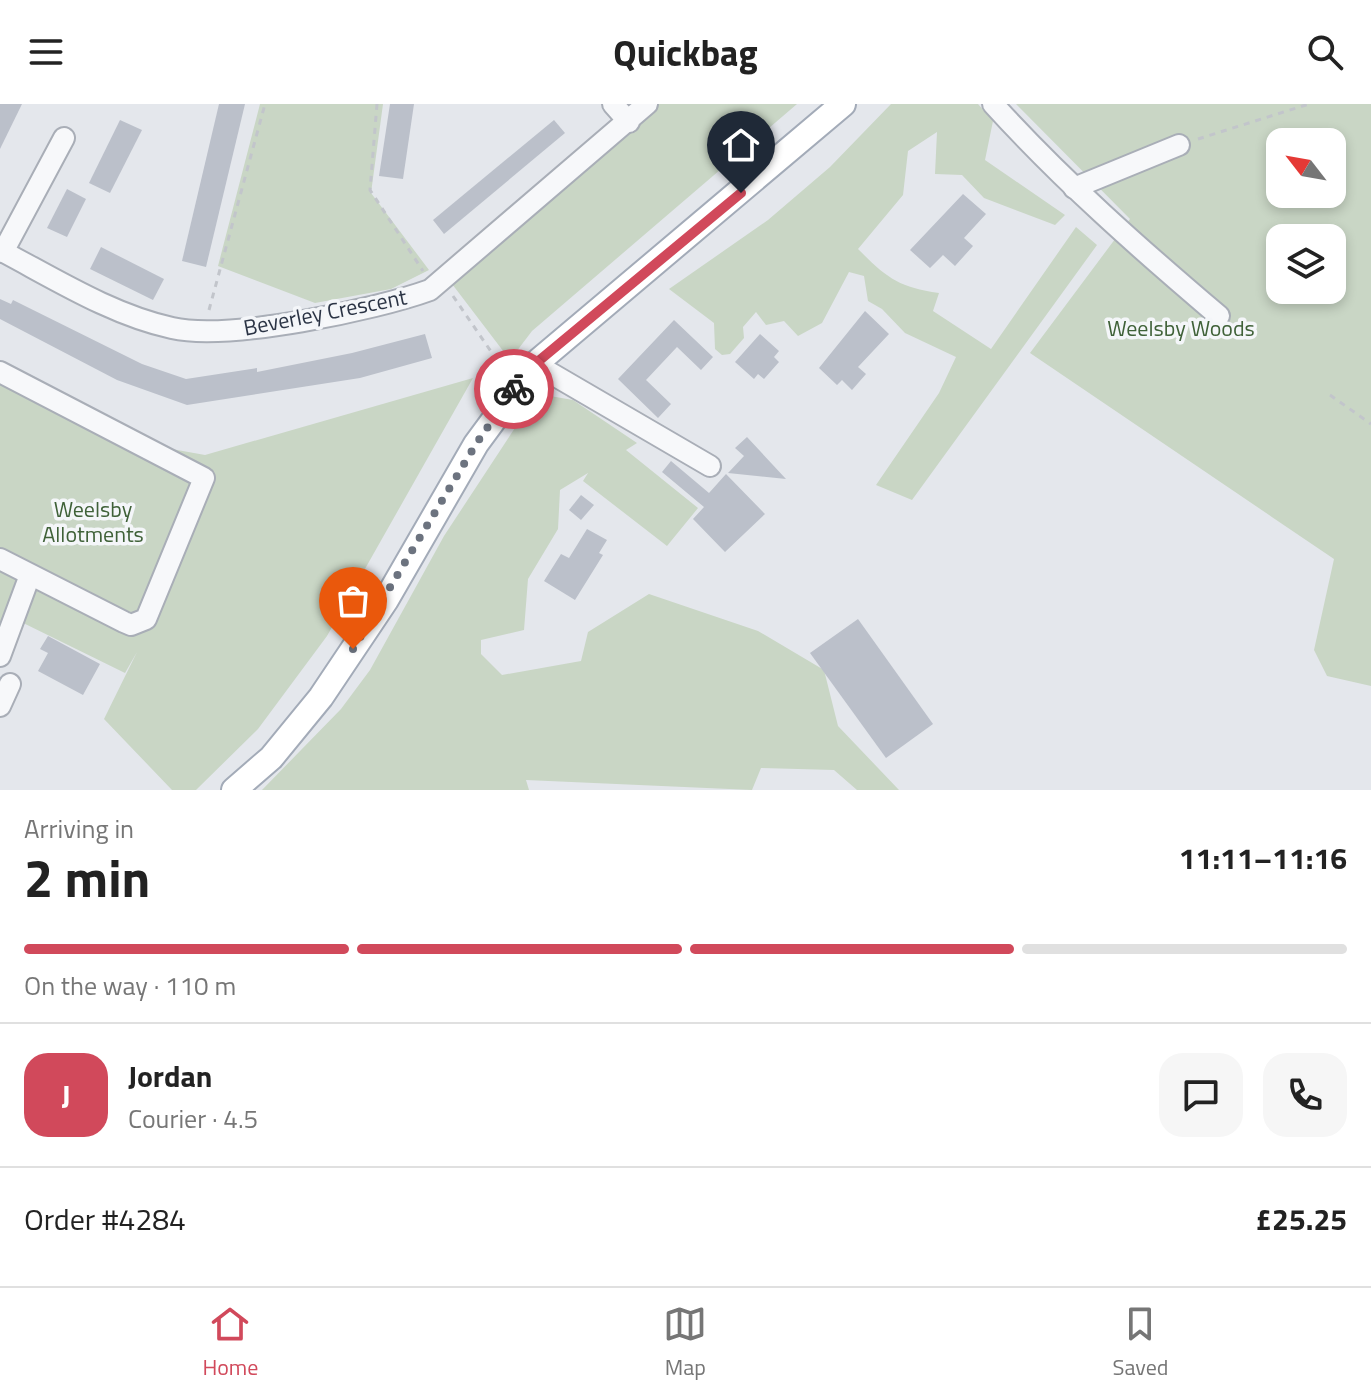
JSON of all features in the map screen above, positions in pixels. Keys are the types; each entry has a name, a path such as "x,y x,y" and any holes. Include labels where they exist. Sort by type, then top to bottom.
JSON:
{"main road":[{"path":"234,790 271,758 321,697 386,600 476,444 515,387 535,364 843,104"}],"street":[{"path":"613,104 629,122"},
{"name":"Beverley Crescent","path":"1,251 138,318 173,329 199,332 391,304 430,290 647,104"},
{"path":"993,104 1074,188 1219,316"},
{"path":"1,251 64,138"},
{"path":"1074,188 1179,145"},
{"path":"535,364 710,466"},
{"path":"0,372 204,478 146,619 140,623 124,622 0,559"},
{"path":"0,656 30,575"},
{"path":"0,706 10,684"}],"path":[{"path":"199,332 216,293 265,104"},
{"path":"377,104 370,190 424,272 442,280 515,387"},
{"path":"1179,145 1309,104"},
{"path":"1330,395 1371,424"}],"green space":[{"path":"260,104 383,104 371,193 429,270 391,289 315,303 218,266"},
{"path":"658,104 797,104 532,331 510,360 449,280"},
{"path":"891,104 978,104 993,121 985,160 1065,215 1055,225 984,198 962,175 935,174 937,132 908,151 903,195 858,249 894,280 913,288 939,293 933,311 991,349 1076,227 1097,245 912,500 876,485 939,393 956,357 905,333 882,309 868,301 864,276 849,272 822,323 798,336 784,321 766,325 756,312 743,327 744,338 730,354 722,355 715,349 714,323 669,289 768,220 830,167"},
{"name":"Weelsby Woods","path":"1016,104 1371,104 1371,686 1327,676 1314,650 1334,559 1030,353 1130,219"},
{"name":"Weelsby Allotments","path":"0,369 144,444 205,455 473,378 327,636 258,729 196,790 172,790 104,719 137,652 125,673 9,616 0,640"},
{"path":"550,396 573,400 637,443 626,450 698,508 667,546 583,481 588,473 560,490 558,529 528,579 524,630 481,640 481,654 502,675 581,661 588,632 649,594 758,631 824,670 838,726 899,790 857,790 834,770 761,768 752,790 526,780 529,790 262,790 341,709 370,670 444,536 526,411"}],"building":[{"path":"0,104 22,104 0,149"},
{"path":"219,104 245,104 206,267 182,261"},
{"path":"390,104 414,104 403,179 379,176"},
{"path":"120,120 142,130 110,193 89,183"},
{"path":"554,120 565,133 444,234 433,220"},
{"path":"67,189 86,199 67,237 47,228"},
{"path":"963,194 986,214 964,238 973,246 955,266 943,255 930,268 910,250"},
{"path":"101,247 164,279 153,300 90,269"},
{"path":"0,299 11,304 13,300 142,364 186,379 257,368 257,372 352,353 425,334 432,358 360,378 187,405 117,380 0,319"},
{"path":"865,311 889,334 858,367 866,374 852,390 842,380 837,385 819,368"},
{"path":"674,320 713,357 701,370 677,347 646,380 671,404 658,418 618,379"},
{"path":"760,334 779,351 774,357 779,362 764,379 758,374 754,379 735,362"},
{"path":"747,437 786,479 728,473 744,456 735,448"},
{"path":"671,461 709,493 726,474 765,514 725,552 693,519 704,507 662,472"},
{"path":"581,495 594,505 581,520 569,510"},
{"path":"587,529 607,540 599,553 603,555 575,600 544,581 561,554 569,558"},
{"path":"858,619 933,724 886,758 810,653"},
{"path":"48,636 100,664 83,695 38,671 48,653 40,649"}],"way so far":[{"path":"353,649 386,600 476,444 514,389"}],"route":[{"path":"514,389 535,364 741,193"}]}
